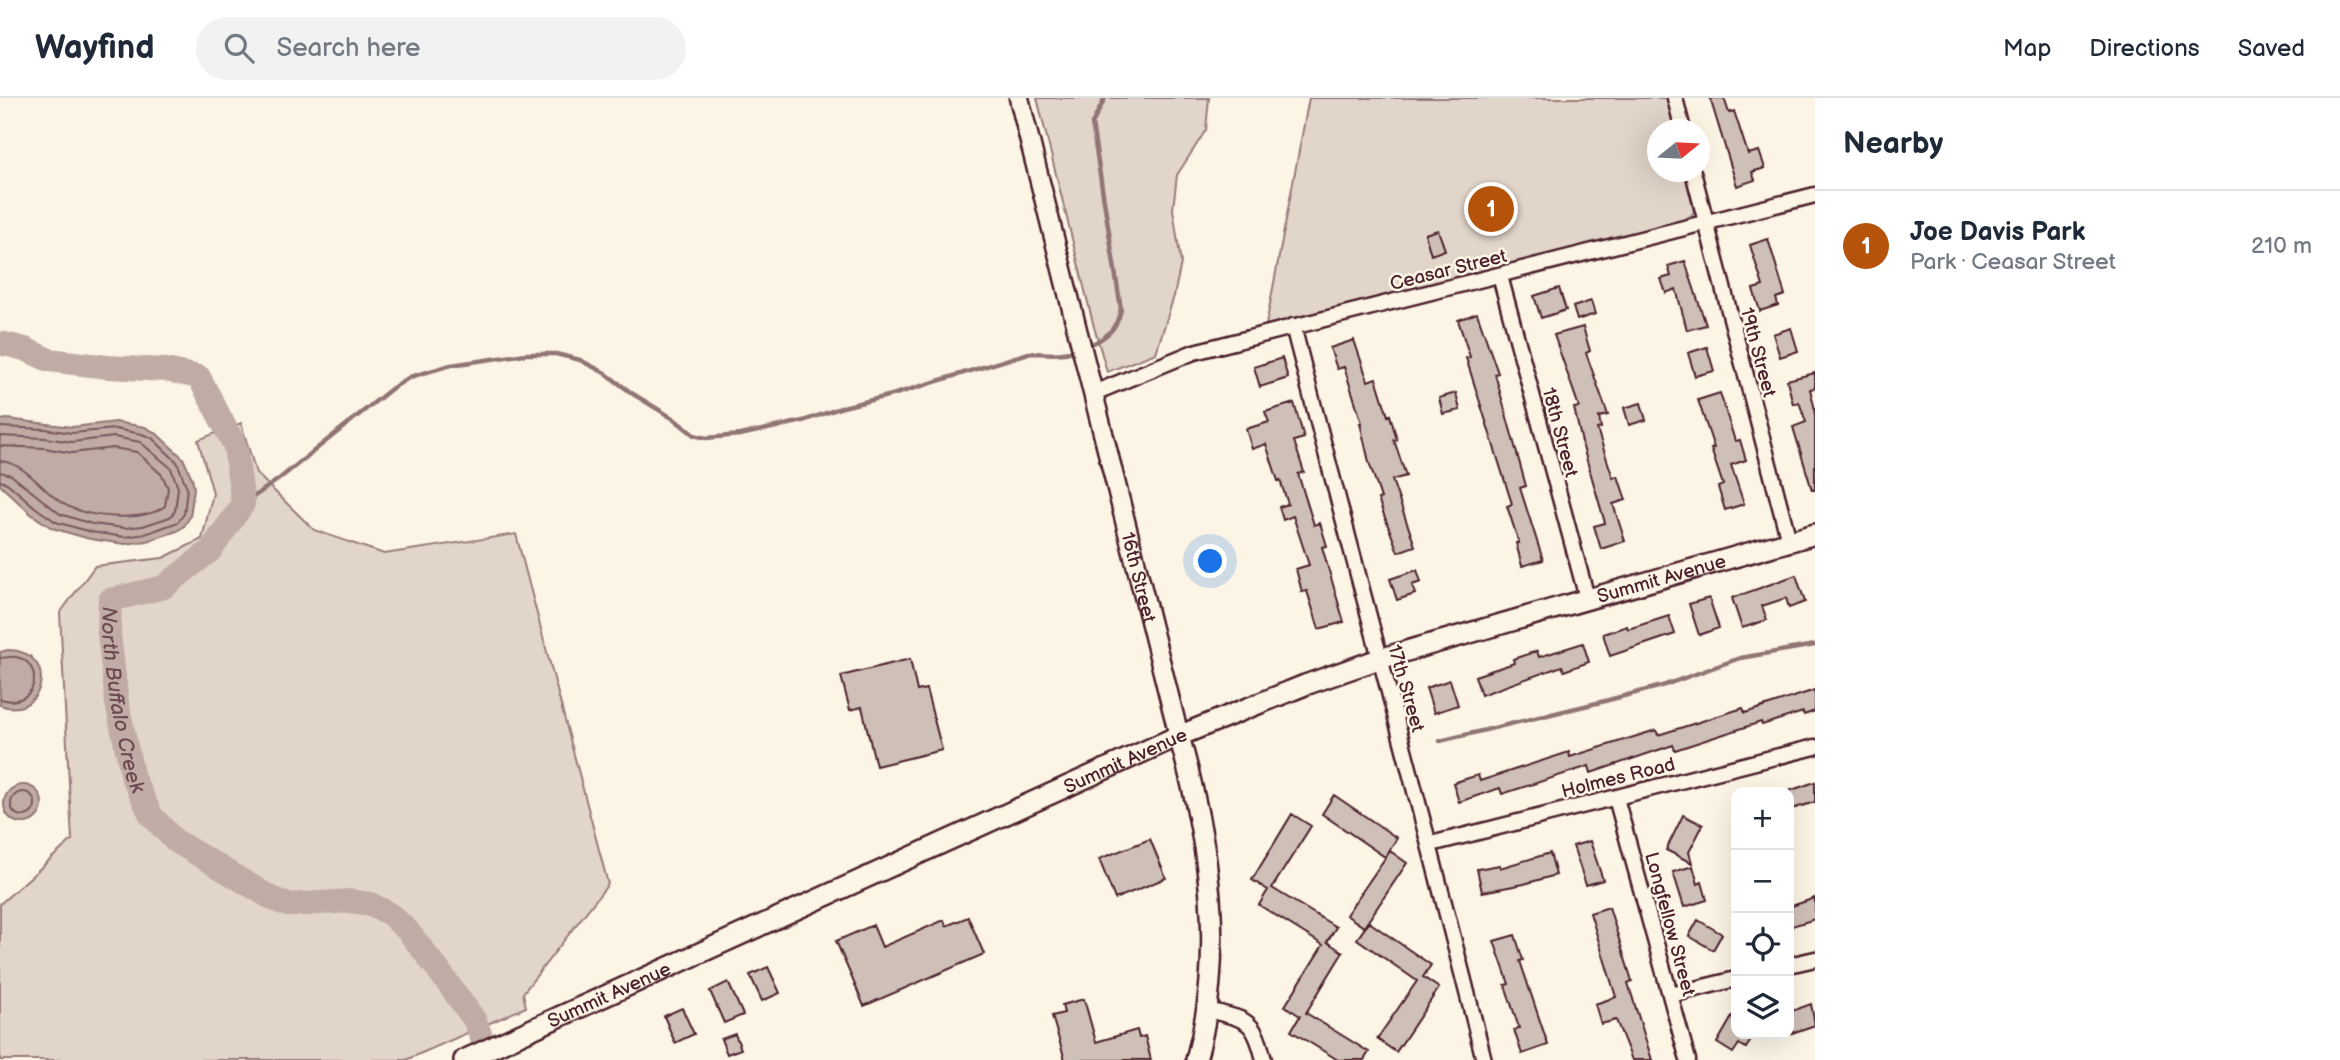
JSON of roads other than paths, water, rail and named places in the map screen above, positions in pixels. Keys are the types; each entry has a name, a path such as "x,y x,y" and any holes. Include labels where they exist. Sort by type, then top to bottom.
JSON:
{"main road":[{"name":"Summit Avenue","path":"464,1060 1179,736 1305,685 1379,659 1815,534"},
{"name":"16th Street","path":"1179,736 1195,792 1208,865 1212,952 1208,1010 1196,1060"}],"street":[{"name":"16th Street","path":"1019,98 1179,736"},
{"path":"1675,98 1680,119"},
{"name":"19th Street","path":"1696,182 1789,541"},
{"name":"Ceasar Street","path":"1094,393 1195,352 1815,195"},
{"name":"18th Street","path":"1500,276 1587,598"},
{"name":"17th Street","path":"1293,326 1379,659 1431,844 1484,1060"},
{"name":"Holmes Road","path":"1431,844 1815,747"},
{"name":"Longfellow Street","path":"1616,798 1688,1060"},
{"path":"1794,964 1815,959"},
{"path":"1671,995 1731,980"},
{"path":"1208,1010 1248,1022 1254,1030 1265,1060"}],"water":[{"path":"0,420 72,427 116,422 145,427 156,433 183,458 194,488 190,517 177,531 147,541 125,544 90,539 52,528 31,514 0,485"},
{"path":"8,650 24,653 35,661 40,672 36,695 28,703 15,707 0,705 0,652"},
{"path":"23,785 36,791 42,804 36,817 23,823 10,817 4,804 10,791"}],"waterway":[{"path":"1084,347 1098,341 1113,328 1121,309 1092,124 1105,98"},
{"name":"North Buffalo Creek","path":"0,343 25,349 49,360 166,370 199,377 235,446 243,504 211,550 164,587 110,600 109,634 117,703 133,778 151,815 174,840 273,899 288,905 351,901 370,904 390,914 408,931 474,1019 491,1060"},
{"path":"243,504 279,479 391,389 410,377 451,365 526,354 556,354 580,360 605,373 694,435 706,438 740,435 803,421 1029,353 1059,354 1076,350"},
{"path":"1440,741 1662,686 1740,658 1815,645"}],"place":[{"name":"Joe Davis Park","path":"1491,209"}]}
